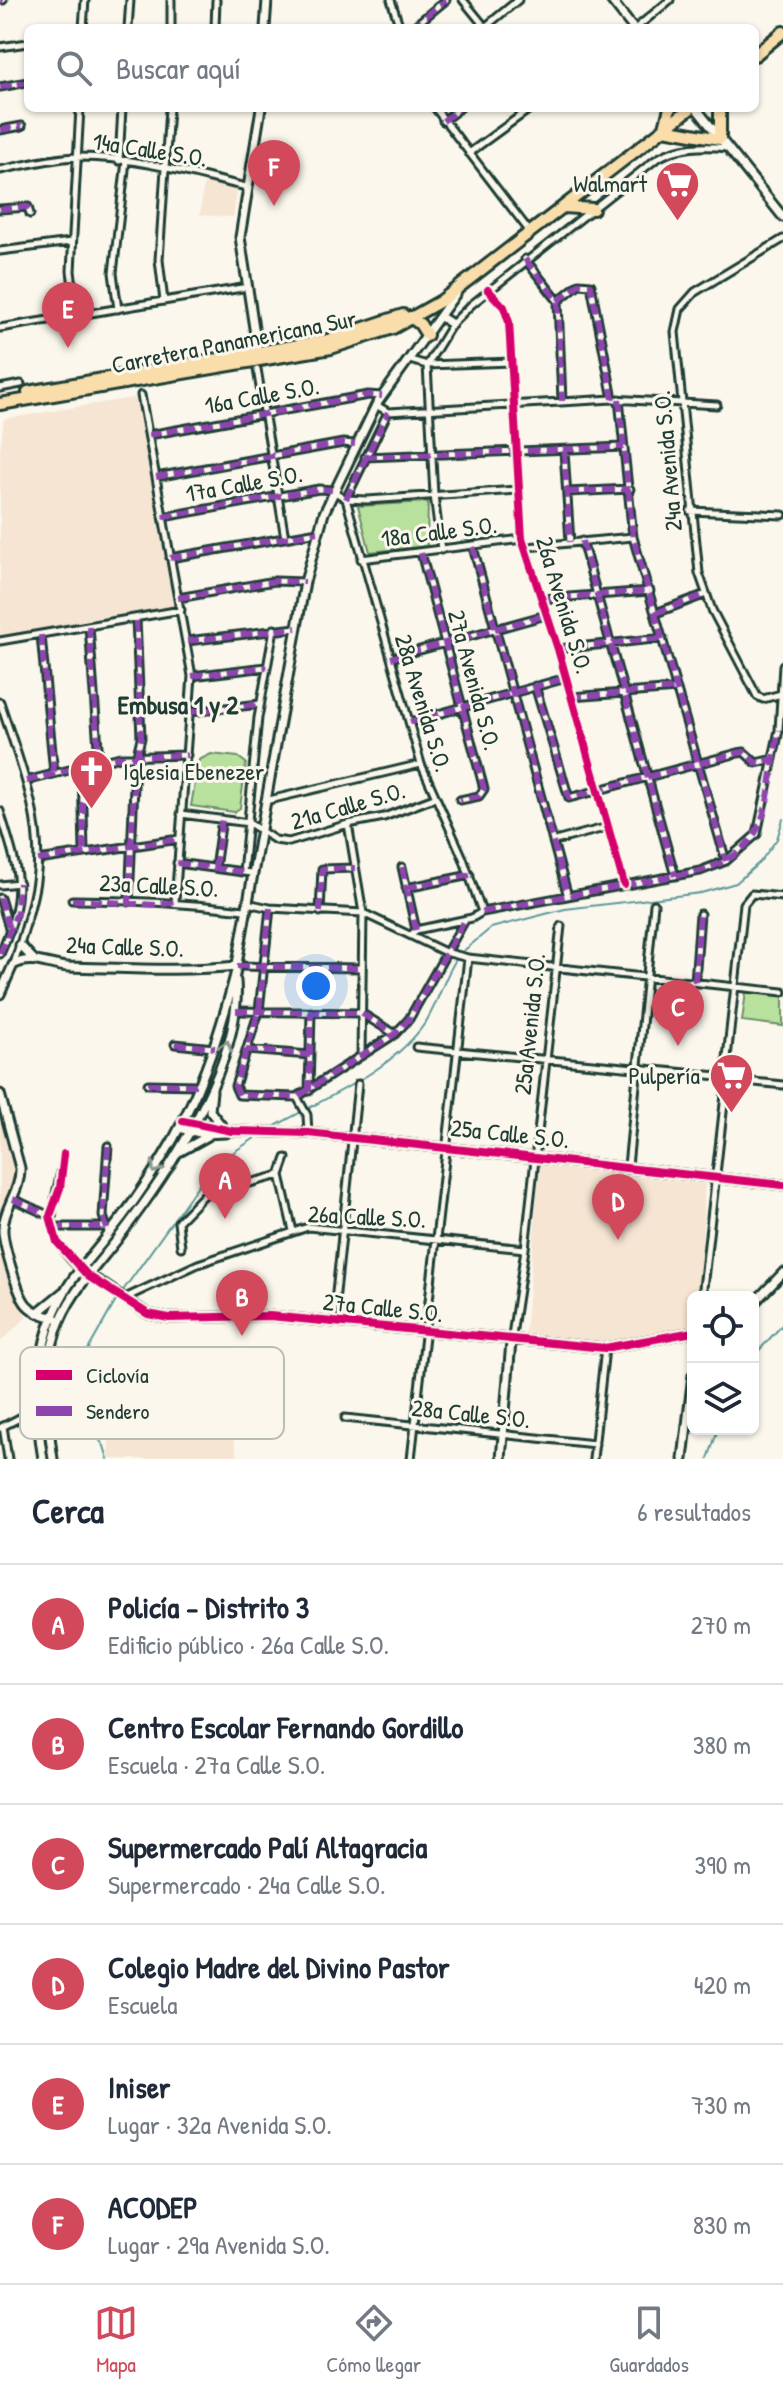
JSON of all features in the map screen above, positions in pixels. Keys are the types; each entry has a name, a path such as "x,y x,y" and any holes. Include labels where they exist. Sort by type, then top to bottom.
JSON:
{"highway":[{"path":"759,52 783,32"},
{"path":"669,112 664,129 720,139 720,112"},
{"name":"Carretera Panamericana Sur","path":"0,404 258,361 408,317 462,284 688,112"},
{"path":"563,207 593,209"},
{"path":"408,317 427,335"},
{"name":"Carretera Panamericana Sur","path":"0,397 258,361"}],"street":[{"path":"83,24 85,0"},
{"path":"128,24 130,0"},
{"path":"171,0 171,24"},
{"path":"215,24 216,0"},
{"path":"265,24 267,0"},
{"path":"391,0 399,24"},
{"path":"417,24 446,0"},
{"path":"463,0 482,24"},
{"path":"490,24 518,0"},
{"path":"611,0 632,24"},
{"path":"640,24 670,0"},
{"path":"0,47 24,44"},
{"path":"0,87 24,83"},
{"path":"77,316 71,280 71,242 80,112"},
{"path":"119,161 122,112"},
{"path":"164,301 159,260 169,112"},
{"path":"260,112 240,237 285,538"},
{"path":"437,112 531,232"},
{"path":"443,121 455,112"},
{"path":"469,153 525,112"},
{"path":"697,112 783,217"},
{"path":"0,130 22,126"},
{"path":"441,550 434,495 427,365 452,324 525,259 664,154 698,146 727,148"},
{"name":"14a Calle S.O.","path":"0,170 78,157 166,167 246,187"},
{"path":"118,309 113,273 126,161"},
{"path":"0,209 28,207 30,214"},
{"name":"24a Avenida S.O.","path":"781,694 763,699 757,696 706,594 699,573 690,511 675,332 680,309 695,292 783,239"},
{"path":"0,251 71,242"},
{"path":"525,259 558,301 562,401"},
{"path":"558,301 584,282 593,289 624,447 633,537 726,861"},
{"path":"247,872 260,828 305,582 332,490 376,405 462,284"},
{"path":"0,328 248,287"},
{"name":"26a Avenida S.O.","path":"488,290 507,314 522,539 558,649 624,884"},
{"path":"441,317 452,324"},
{"path":"410,360 427,365 512,362"},
{"path":"0,388 21,384"},
{"path":"141,395 192,676 175,902"},
{"name":"16a Calle S.O.","path":"149,435 368,395 382,396"},
{"path":"376,405 388,412 616,399 717,405"},
{"path":"346,499 388,412"},
{"path":"156,477 343,443 355,444"},
{"path":"365,457 624,447"},
{"path":"564,451 570,542"},
{"path":"567,492 630,489"},
{"path":"332,490 346,499 518,490"},
{"name":"17a Calle S.O.","path":"163,517 277,496 332,490"},
{"name":"28a Avenida S.O.","path":"346,499 421,764 470,875 482,912"},
{"path":"690,511 783,515"},
{"path":"170,558 318,532"},
{"name":"18a Calle S.O.","path":"527,547 633,537"},
{"name":"18a Calle S.O.","path":"361,559 522,539"},
{"path":"582,541 623,694 650,776 675,876"},
{"path":"473,547 515,692 567,893"},
{"name":"27a Avenida S.O.","path":"421,553 465,707 484,789 479,796 460,800"},
{"path":"178,598 275,581 305,582"},
{"path":"542,599 650,591"},
{"path":"656,613 706,594"},
{"path":"0,641 181,610"},
{"path":"391,658 546,615"},
{"path":"129,902 140,677 136,618"},
{"path":"89,626 99,761"},
{"path":"187,641 296,628"},
{"path":"44,1347 65,1291 109,1235 181,1124 215,1048 236,970 246,906 249,823 260,704 274,629"},
{"path":"41,635 54,774"},
{"path":"558,649 663,638"},
{"path":"402,867 413,932 465,920 482,912 567,893 675,876 726,861 757,834 779,730 783,665"},
{"path":"192,676 267,667"},
{"path":"410,722 566,678"},
{"path":"535,686 569,798 738,753 744,752 756,763 773,759"},
{"path":"571,697 677,689"},
{"path":"0,702 26,781 38,860 34,894 20,945 13,965 3,974 0,994"},
{"path":"190,712 260,704"},
{"path":"26,781 138,754 187,755"},
{"path":"264,801 421,764"},
{"path":"82,766 84,852"},
{"name":"21a Calle S.O.","path":"181,814 249,823 275,840 289,842 384,817 434,798"},
{"path":"0,811 21,895 0,954"},
{"path":"215,868 222,819"},
{"path":"348,824 363,913 361,1057"},
{"path":"555,841 608,827"},
{"path":"38,860 179,839"},
{"path":"177,863 247,872"},
{"path":"320,912 322,869 355,868"},
{"path":"406,888 470,875"},
{"path":"0,885 19,883"},
{"path":"416,1047 637,1071 711,1077 722,1073 747,897 758,894 783,897"},
{"path":"0,898 10,932"},
{"name":"23a Calle S.O.","path":"72,900 157,905 175,902 363,913 413,932 445,952 466,957 783,992"},
{"path":"628,1166 654,904"},
{"path":"270,908 259,1011 235,1091 239,1095 297,1097 395,1034 409,1019 465,920"},
{"path":"695,982 700,914"},
{"name":"25a Avenida S.O.","path":"501,1459 511,1342 525,1249 561,926"},
{"path":"20,945 33,959"},
{"path":"411,1459 466,957"},
{"name":"24a Calle S.O.","path":"13,965 33,959 65,967 236,970"},
{"path":"236,970 265,964 362,968"},
{"path":"51,1347 56,1319 153,1192 191,1128 213,1081 236,1011 236,970"},
{"path":"236,1011 361,1013 395,1034"},
{"path":"309,1092 311,1012"},
{"path":"175,1044 215,1048"},
{"path":"246,1050 310,1055"},
{"path":"213,1081 210,1111 229,1131"},
{"path":"703,1291 724,1092 730,1081 783,1085"},
{"path":"148,1084 200,1085"},
{"path":"333,1321 358,1084"},
{"path":"0,1094 20,1168 13,1199 4,1220 4,1239 22,1300 37,1313 56,1319"},
{"path":"297,1097 307,1115 308,1133"},
{"name":"25a Calle S.O.","path":"181,1124 214,1134 229,1131"},
{"name":"25a Calle S.O.","path":"191,1128 308,1133 783,1185"},
{"path":"176,1155 196,1140 214,1134"},
{"path":"108,1146 104,1227 109,1235"},
{"path":"64,1154 60,1188 50,1216 64,1254 80,1269"},
{"path":"286,1158 280,1175 293,1231"},
{"path":"181,1247 178,1222 204,1195 280,1175"},
{"path":"13,1199 50,1216"},
{"path":"53,1227 104,1227"},
{"name":"26a Calle S.O.","path":"120,1297 198,1264 308,1227 343,1228 525,1249"},
{"name":"27a Calle S.O.","path":"80,1269 148,1314 169,1318 270,1316 511,1342 605,1348 687,1333"},
{"path":"759,1298 783,1273"},
{"path":"37,1313 65,1291"},
{"path":"593,1459 605,1348"},
{"path":"8,1459 2,1427 20,1418"},
{"name":"28a Calle S.O.","path":"345,1418 595,1444"},
{"path":"683,1459 687,1425"},
{"path":"41,1439 43,1459"},
{"path":"51,1439 53,1459"}],"shaded area":[{"path":"204,182 237,190 233,217 200,215"},
{"path":"138,397 177,606 0,636 0,451 4,419"},
{"path":"0,1109 19,1173 0,1228"},
{"path":"540,1166 705,1184 699,1291 687,1291 687,1331 608,1343 525,1336"},
{"path":"0,1249 26,1318 0,1342"},
{"path":"109,1439 234,1439 238,1459 109,1459"}],"green space":[{"path":"428,502 427,546 370,552 358,506"},
{"path":"211,754 238,757 246,763 240,808 234,812 191,806 199,760"},
{"path":"746,992 783,996 783,1026 742,1021"}],"waterway":[{"path":"461,953 491,928 565,909 701,893 736,883 760,862 777,839 783,819"},
{"path":"270,1129 355,1083 396,1055 427,1020 457,958"},
{"path":"122,1292 211,1167 261,1134"},
{"path":"90,1347 118,1297"},
{"path":"759,1350 783,1324"},
{"path":"708,1459 716,1435"},
{"path":"99,1439 108,1459"}],"marked path":[{"path":"417,24 446,0"},
{"path":"0,87 24,83"},
{"path":"443,121 455,112"},
{"path":"0,130 22,126"},
{"path":"0,209 28,207 30,214"},
{"path":"525,259 558,301 562,401"},
{"path":"558,301 579,284 591,285 613,399"},
{"path":"149,435 368,395 382,396"},
{"path":"619,399 633,537 726,861"},
{"path":"346,499 388,412"},
{"path":"156,477 343,443 355,444"},
{"path":"365,457 624,447"},
{"path":"564,451 570,542"},
{"path":"163,517 319,489 332,490"},
{"path":"567,492 630,489"},
{"path":"170,558 318,532"},
{"path":"582,541 675,876"},
{"path":"473,547 567,893"},
{"path":"421,553 484,789 479,796 460,800"},
{"path":"178,598 275,581 305,582"},
{"path":"542,599 650,591"},
{"path":"656,613 706,594"},
{"path":"391,658 546,615"},
{"path":"129,902 135,763 141,738 136,618"},
{"path":"89,626 99,761"},
{"path":"187,641 296,628"},
{"path":"41,635 54,774"},
{"path":"558,649 663,638"},
{"path":"192,676 267,667"},
{"path":"410,722 566,678"},
{"path":"535,686 569,798 738,753 744,752 756,763 773,759"},
{"path":"571,697 677,689"},
{"path":"190,712 260,704"},
{"path":"482,912 700,871 725,861 742,849 755,834 763,817 779,730"},
{"path":"26,781 120,757 187,755"},
{"path":"82,766 84,852"},
{"path":"215,868 222,819"},
{"path":"38,860 179,839"},
{"path":"177,863 243,872"},
{"path":"402,867 416,930"},
{"path":"320,912 322,869 355,868"},
{"path":"406,888 470,875"},
{"path":"0,954 17,913 19,883"},
{"path":"0,898 10,932"},
{"path":"72,900 157,905 175,902"},
{"path":"270,908 259,1011 235,1086 239,1095 297,1097 395,1034 409,1019 465,920"},
{"path":"695,982 700,914"},
{"path":"237,966 362,968"},
{"path":"236,1011 361,1013 395,1034"},
{"path":"309,1092 311,1012"},
{"path":"175,1044 215,1048"},
{"path":"246,1050 310,1055"},
{"path":"148,1084 200,1085"},
{"path":"108,1146 103,1216 109,1235"},
{"path":"13,1199 50,1216"},
{"path":"53,1227 104,1227"}],"cycle path":[{"path":"488,290 504,307 509,322 522,539 558,649 624,884"},
{"path":"183,1121 232,1131 308,1133 783,1185"},
{"path":"64,1154 60,1188 50,1216 57,1242 88,1276 148,1314 169,1318 270,1316 605,1348 687,1333"}],"place":[{"name":"ACODEP","path":"274,206"},
{"name":"Walmart","path":"678,223"},
{"name":"Iniser","path":"68,348"},
{"name":"Iglesia Ebenezer","path":"92,811"},
{"name":"Supermercado Palí Altagracia","path":"678,1046"},
{"name":"Pulpería","path":"731,1115"},
{"name":"Policía - Distrito 3","path":"225,1219"},
{"name":"Colegio Madre del Divino Pastor","path":"618,1240"},
{"name":"Centro Escolar Fernando Gordillo","path":"242,1336"}],"district":[{"name":"Embusa 1 y 2","path":"178,705"}]}
